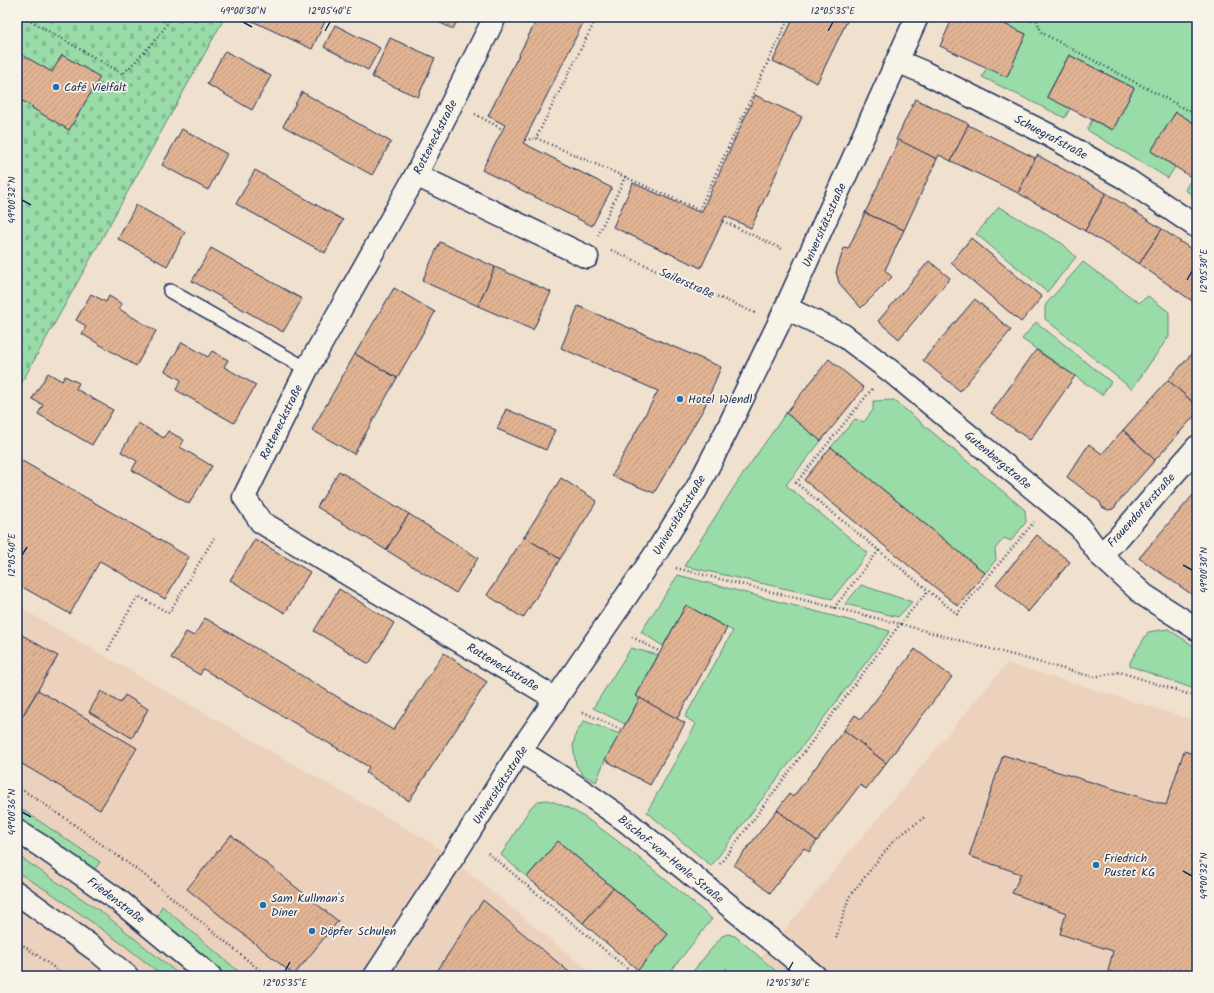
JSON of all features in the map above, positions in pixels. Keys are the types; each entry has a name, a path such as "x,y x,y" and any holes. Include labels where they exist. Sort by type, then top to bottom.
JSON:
{"street":[{"name":"Rotteneckstraße","path":"495,17 416,175 307,369 244,497 261,522 556,699"},
{"name":"Universitätsstraße","path":"375,976 520,751 654,556 696,490 783,315 917,17"},
{"name":"Schuegrafstraße","path":"897,61 923,72 1047,134 1123,178 1197,227"},
{"path":"416,175 591,249"},
{"name":"Gutenbergstraße","path":"783,315 843,335 893,373 1080,527 1100,555 1144,595 1197,629"},
{"name":"Frauendorferstraße","path":"1100,555 1118,538 1197,447"},
{"name":"Bischof-von-Henle-Straße","path":"520,751 574,785 626,821 815,976"},
{"name":"Friedenstraße","path":"17,831 118,900 210,976"},
{"path":"17,893 96,950 127,976"}],"lane":[{"path":"170,291 307,369"}],"path":[{"path":"24,17 123,74 168,24 171,17"},
{"path":"536,138 597,17"},
{"path":"525,140 536,138 700,210 789,17"},
{"path":"1035,17 1042,33 1197,115"},
{"path":"591,249 625,177"},
{"path":"723,221 808,261"},
{"name":"Sailerstraße","path":"591,249 783,315"},
{"path":"873,388 796,483 957,614 1038,517"},
{"path":"108,650 138,596 169,613 214,538"},
{"path":"834,608 878,550"},
{"path":"654,556 678,569 900,624 1092,677 1120,672 1197,697"},
{"path":"704,885 900,624 928,591"},
{"path":"632,637 660,652"},
{"path":"583,712 622,730"},
{"path":"17,786 143,874 267,976"},
{"path":"836,938 849,897 894,840 926,816"},
{"path":"466,837 492,856 636,976"},
{"path":"17,941 66,976"}],"shaded area":[{"path":"17,606 432,843 595,976 17,976"},
{"path":"1007,663 1197,721 1197,976 785,976 762,957"}],"green space":[{"path":"17,17 225,17 17,391"},
{"path":"989,17 1021,17 1031,22 1034,17 1197,17 1197,125 1176,112 1151,151 1175,167 1168,178 1087,130 1092,120 1113,130 1134,88 1069,55 1047,96 1070,108 1065,118 982,77 987,67 1007,76 1026,34"},
{"path":"1192,178 1197,181 1197,198 1185,190"},
{"path":"999,207 1063,244 1076,257 1047,292 976,234"},
{"path":"1083,262 1139,303 1148,296 1169,312 1169,336 1132,389 1045,319 1045,307 1047,303"},
{"path":"1036,322 1111,382 1102,395 1022,339"},
{"path":"894,400 1025,510 1026,522 1011,541 1004,538 995,549 996,560 985,573 831,447 855,419 864,422 873,410 873,401"},
{"path":"786,413 821,441 786,485 868,553 832,599 684,566 736,484"},
{"path":"678,575 890,631 711,866 647,812 696,724 685,717 733,631 686,605 663,646 641,632"},
{"path":"861,585 912,602 898,617 845,604"},
{"path":"1168,629 1197,648 1197,690 1130,666 1130,662 1148,632"},
{"path":"631,648 658,655 636,696 640,698 625,724 593,708"},
{"path":"584,721 620,734 605,760 596,782 582,774 576,765 573,746 576,733"},
{"path":"547,800 567,807 594,824 644,862 712,919 667,976 646,976 638,970 668,934 558,841 527,877 501,855 531,807 538,801"},
{"path":"17,806 100,862 91,874 17,823"},
{"path":"17,855 103,913 181,976 163,976 125,946 54,895 17,872"},
{"path":"162,906 244,976 227,976 157,918"},
{"path":"728,934 735,936 782,976 734,976 726,970 721,976 689,976 722,936"}],"building":[{"path":"251,17 327,17 312,49 250,20"},
{"path":"428,17 459,17 453,29"},
{"path":"538,17 586,17 523,143 612,188 592,226 482,170 505,125 488,116"},
{"path":"794,17 849,17 817,83 773,61"},
{"path":"953,17 989,17 1026,34 1007,77 940,46"},
{"path":"335,25 380,48 368,70 324,47"},
{"path":"390,38 435,58 418,97 372,77"},
{"path":"225,51 271,76 252,110 207,84"},
{"name":"Café Vielfalt","path":"17,52 52,72 62,55 100,77 69,130 17,98"},
{"path":"1069,55 1134,88 1113,130 1047,97"},
{"path":"302,92 391,142 372,175 283,126"},
{"path":"755,95 802,117 751,228 725,216 701,268 613,227 633,183 701,213"},
{"path":"915,99 969,124 951,161 939,155 937,159 896,140"},
{"path":"1176,112 1197,125 1197,181 1151,151"},
{"path":"968,125 1035,158 1018,193 951,161"},
{"path":"182,129 227,154 208,190 162,165"},
{"path":"899,140 937,159 904,230 865,213"},
{"path":"1037,155 1106,193 1085,231 1018,193"},
{"path":"255,170 343,220 325,253 236,204"},
{"path":"1106,193 1162,229 1139,264 1085,231"},
{"path":"136,205 185,232 167,266 118,239"},
{"path":"865,213 904,230 885,270 892,277 861,308 839,283 836,272 844,248 848,249"},
{"path":"1162,229 1197,253 1197,299 1195,303 1139,264"},
{"path":"971,238 1042,297 1021,322 951,263"},
{"path":"440,242 495,267 478,306 422,281"},
{"path":"211,248 302,299 283,332 192,281"},
{"path":"929,261 950,278 899,339 878,321"},
{"path":"495,267 551,292 533,330 478,306"},
{"path":"394,288 435,312 397,378 355,354"},
{"path":"91,294 106,302 109,296 122,304 119,309 156,331 136,366 82,334 86,326 76,320"},
{"path":"975,299 1011,330 960,391 923,360"},
{"name":"Hotel Wiendl","path":"578,306 721,367 704,408 654,493 612,476 658,391 561,348"},
{"path":"182,342 208,357 212,351 228,360 224,367 256,385 234,423 176,390 181,380 165,371"},
{"path":"1197,348 1197,406 1168,380"},
{"path":"1036,350 1075,376 1030,440 991,413"},
{"path":"355,354 397,378 354,454 312,430"},
{"path":"829,359 864,388 821,441 786,413"},
{"path":"48,373 62,381 65,376 79,383 76,389 113,410 92,445 38,414 43,405 32,399"},
{"path":"1168,380 1197,406 1197,413 1155,460 1123,430"},
{"path":"506,409 555,430 546,450 497,429"},
{"path":"138,423 164,438 168,431 184,440 180,447 212,466 189,504 132,470 137,461 121,452"},
{"path":"1123,430 1155,460 1116,506 1113,509 1108,510 1102,507 1100,502 1067,477 1089,444 1102,454"},
{"path":"831,447 985,573 958,606 804,480"},
{"path":"17,458 189,557 165,599 100,561 70,614 17,584"},
{"path":"339,471 409,514 386,550 317,507"},
{"path":"561,478 597,501 560,559 524,537"},
{"path":"1193,495 1197,498 1197,598 1139,558"},
{"path":"409,514 478,558 456,593 386,550"},
{"path":"1037,535 1070,562 1028,612 996,584"},
{"path":"524,537 560,559 523,618 487,595"},
{"path":"255,539 310,572 285,613 230,580"},
{"path":"339,589 394,623 369,664 314,631"},
{"path":"686,605 727,628 677,719 636,696"},
{"path":"205,618 393,730 444,653 487,682 409,801 366,773 369,767 203,669 200,675 171,658 186,632 194,636"},
{"path":"17,632 58,656 17,725"},
{"path":"915,649 952,677 886,763 844,730 855,715 861,719"},
{"path":"38,690 137,748 100,810 17,761 17,725"},
{"path":"101,691 120,703 125,695 148,709 132,738 89,712"},
{"path":"640,698 685,723 650,785 605,760"},
{"path":"844,730 886,763 866,789 860,785 817,841 777,810 789,794 793,797"},
{"name":"Friedrich Pustet KG","path":"1184,751 1197,755 1197,976 1124,976 1108,971 1113,951 1060,934 1066,913 1012,893 1021,874 969,856 1003,755 1166,805"},
{"path":"777,810 817,841 809,852 804,848 770,893 734,865"},
{"name":"Sam Kullman's Diner","path":"231,835 338,921 294,975 187,889"},
{"path":"558,841 613,888 583,923 527,877"},
{"path":"613,888 668,934 638,970 583,923"},
{"path":"483,900 574,976 434,976"},
{"path":"726,969 734,976 721,976"}],"place":[{"name":"Café Vielfalt","path":"56,87"},
{"name":"Hotel Wiendl","path":"680,399"},
{"name":"Friedrich Pustet KG","path":"1096,865"},
{"name":"Sam Kullman's Diner","path":"263,905"},
{"name":"Döpfer Schulen","path":"312,931"}]}
